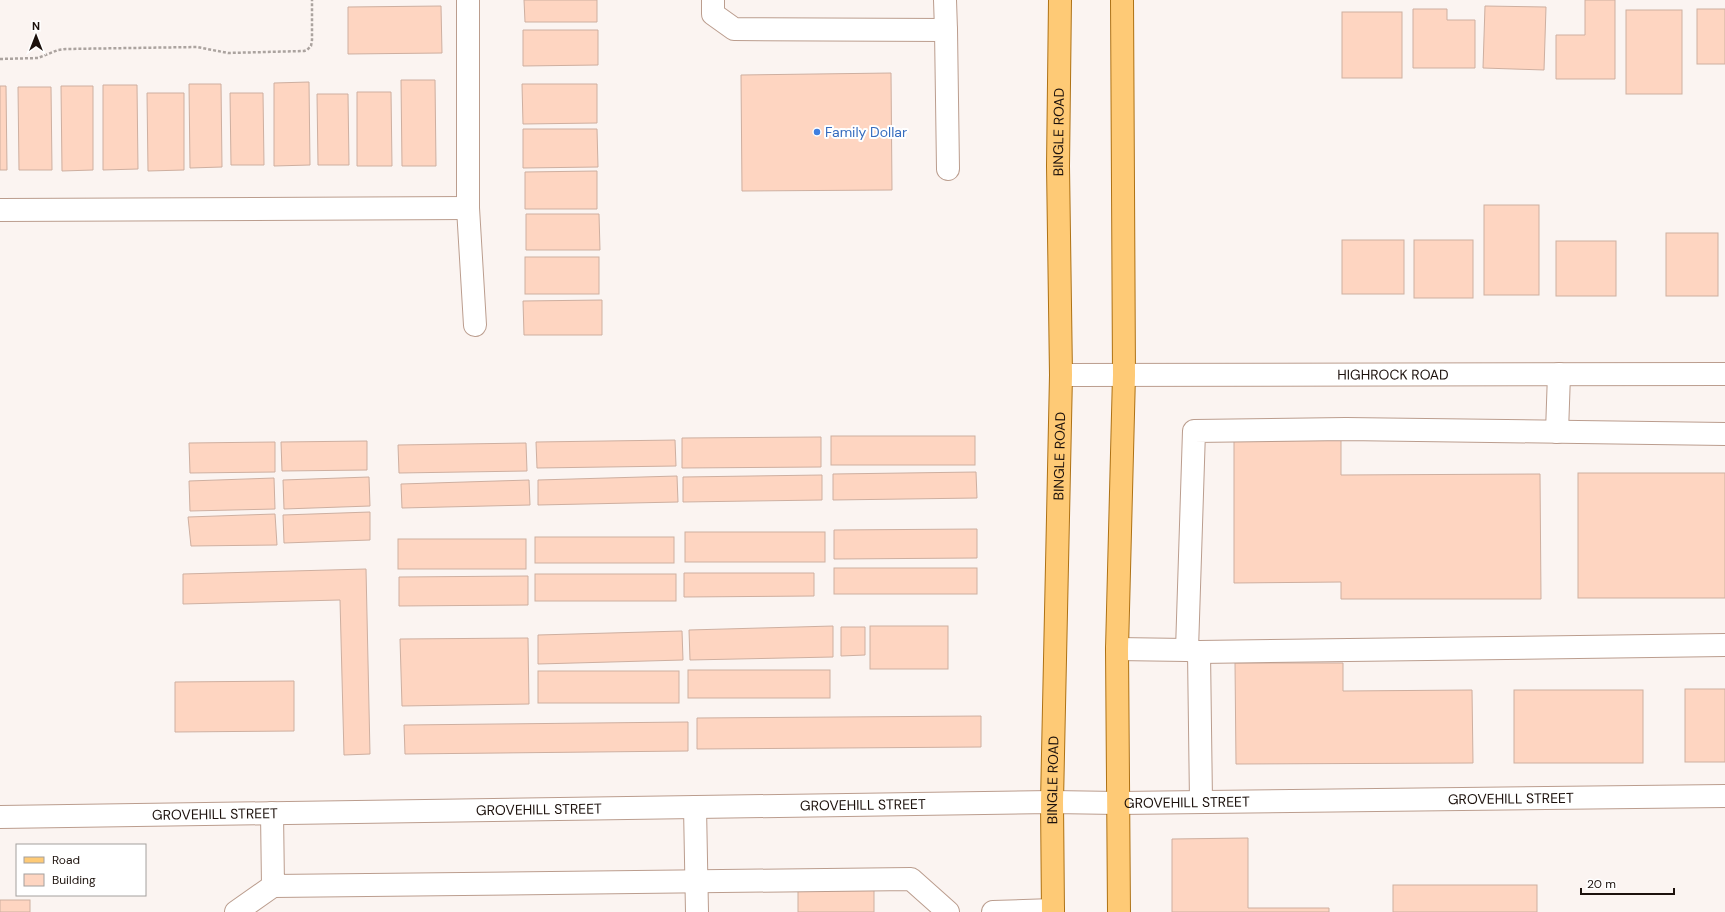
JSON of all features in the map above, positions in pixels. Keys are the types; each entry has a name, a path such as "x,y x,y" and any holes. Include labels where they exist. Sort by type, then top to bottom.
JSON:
{"main road":[{"name":"BINGLE ROAD","path":"1053,911 1052,802 1061,375 1058,166 1060,0"},
{"path":"1119,912 1117,649 1124,375 1122,0"}],"street":[{"path":"468,0 468,208 474,324"},
{"path":"713,0 713,14 734,29 946,30"},
{"path":"945,0 948,169"},
{"path":"0,210 468,208"},
{"path":"1557,432 1559,374"},
{"name":"HIGHROCK ROAD","path":"1061,375 1725,374"},
{"path":"1202,802 1193,651 1194,432 1346,429 1725,434"},
{"path":"1117,649 1193,651 1725,645"},
{"name":"GROVEHILL STREET","path":"0,817 1052,802 1118,803 1725,796"},
{"path":"695,807 698,882 697,912"},
{"path":"272,813 273,886"},
{"path":"236,912 273,886 911,879 948,912"},
{"path":"993,912 1053,911"}],"path":[{"path":"0,60 38,58 58,50 66,49 197,47 228,53 304,51 307,50 312,44 312,0"}],"building":[{"path":"524,0 597,0 597,22 525,22"},
{"path":"1585,0 1615,0 1615,79 1556,79 1556,35 1585,35"},
{"path":"441,6 442,53 348,54 348,7"},
{"path":"1485,6 1546,7 1544,70 1483,68"},
{"path":"1413,9 1447,9 1447,20 1475,20 1475,68 1413,68"},
{"path":"1697,9 1725,9 1725,64 1697,64"},
{"path":"1626,10 1682,10 1682,94 1626,94"},
{"path":"1342,12 1402,12 1402,78 1342,78"},
{"path":"523,30 598,30 598,65 523,66"},
{"name":"Family Dollar","path":"891,73 892,190 742,191 741,75"},
{"path":"401,80 435,80 436,166 402,166"},
{"path":"309,82 310,165 274,166 274,83"},
{"path":"189,84 221,84 222,167 190,168"},
{"path":"522,84 597,84 597,123 523,124"},
{"path":"103,85 137,85 138,169 103,170"},
{"path":"0,86 6,86 7,170 0,170"},
{"path":"61,86 93,86 93,170 62,171"},
{"path":"18,87 51,87 52,170 19,170"},
{"path":"357,92 391,92 392,166 357,166"},
{"path":"147,93 184,93 184,170 148,171"},
{"path":"230,93 263,93 264,165 231,165"},
{"path":"317,94 348,94 349,165 318,165"},
{"path":"523,129 597,129 598,167 523,168"},
{"path":"597,171 597,209 525,209 525,172"},
{"path":"1484,205 1539,205 1539,295 1484,295"},
{"path":"526,214 599,214 600,250 526,250"},
{"path":"1666,233 1718,233 1718,296 1666,296"},
{"path":"1342,240 1404,240 1404,294 1342,294"},
{"path":"1414,240 1473,240 1473,298 1414,298"},
{"path":"1556,241 1616,241 1616,296 1556,296"},
{"path":"525,257 599,257 599,294 525,294"},
{"path":"602,300 602,335 524,335 523,301"},
{"path":"831,436 975,436 975,465 831,465"},
{"path":"821,437 821,467 682,468 682,438"},
{"path":"1341,439 1341,475 1540,474 1541,599 1341,599 1341,582 1234,583 1234,440"},
{"path":"675,440 676,466 537,468 536,442"},
{"path":"367,441 367,470 282,471 281,442"},
{"path":"275,442 275,472 190,473 189,443"},
{"path":"526,443 527,471 399,473 398,445"},
{"path":"976,472 977,498 833,500 833,474"},
{"path":"1578,473 1725,473 1725,598 1578,598"},
{"path":"822,475 822,500 683,502 683,477"},
{"path":"677,476 678,502 538,505 538,480"},
{"path":"369,477 370,506 284,509 283,480"},
{"path":"274,478 275,509 190,511 189,481"},
{"path":"529,480 530,505 402,508 401,484"},
{"path":"370,512 370,540 284,543 283,515"},
{"path":"275,514 277,545 191,546 188,517"},
{"path":"977,529 977,558 834,559 834,530"},
{"path":"685,532 825,532 825,562 685,562"},
{"path":"535,537 674,537 674,563 535,563"},
{"path":"398,539 526,539 526,569 398,569"},
{"path":"834,568 977,568 977,594 834,594"},
{"path":"366,569 370,754 344,755 340,600 183,604 183,574"},
{"path":"684,573 814,573 814,596 684,597"},
{"path":"535,574 676,574 676,601 535,601"},
{"path":"528,576 528,605 399,606 399,577"},
{"path":"833,626 833,657 690,660 689,630"},
{"path":"870,626 948,626 948,669 870,669"},
{"path":"841,627 865,627 865,655 841,656"},
{"path":"682,631 683,660 538,664 538,635"},
{"path":"528,638 529,704 402,706 400,639"},
{"path":"1235,663 1343,663 1343,691 1472,690 1473,763 1236,764"},
{"path":"688,670 830,670 830,698 688,698"},
{"path":"538,671 679,671 679,703 538,703"},
{"path":"294,681 294,731 175,732 175,682"},
{"path":"1685,689 1725,689 1725,762 1685,762"},
{"path":"1514,690 1643,690 1643,763 1514,763"},
{"path":"981,716 981,747 697,749 697,718"},
{"path":"688,722 688,751 405,754 404,725"},
{"path":"1248,838 1248,908 1329,908 1329,912 1172,912 1172,839"},
{"path":"798,883 874,883 874,912 798,912"},
{"path":"1393,885 1537,885 1537,912 1393,912"},
{"path":"0,900 30,900 30,912 0,912"}],"place":[{"name":"Family Dollar","path":"817,132"}]}
